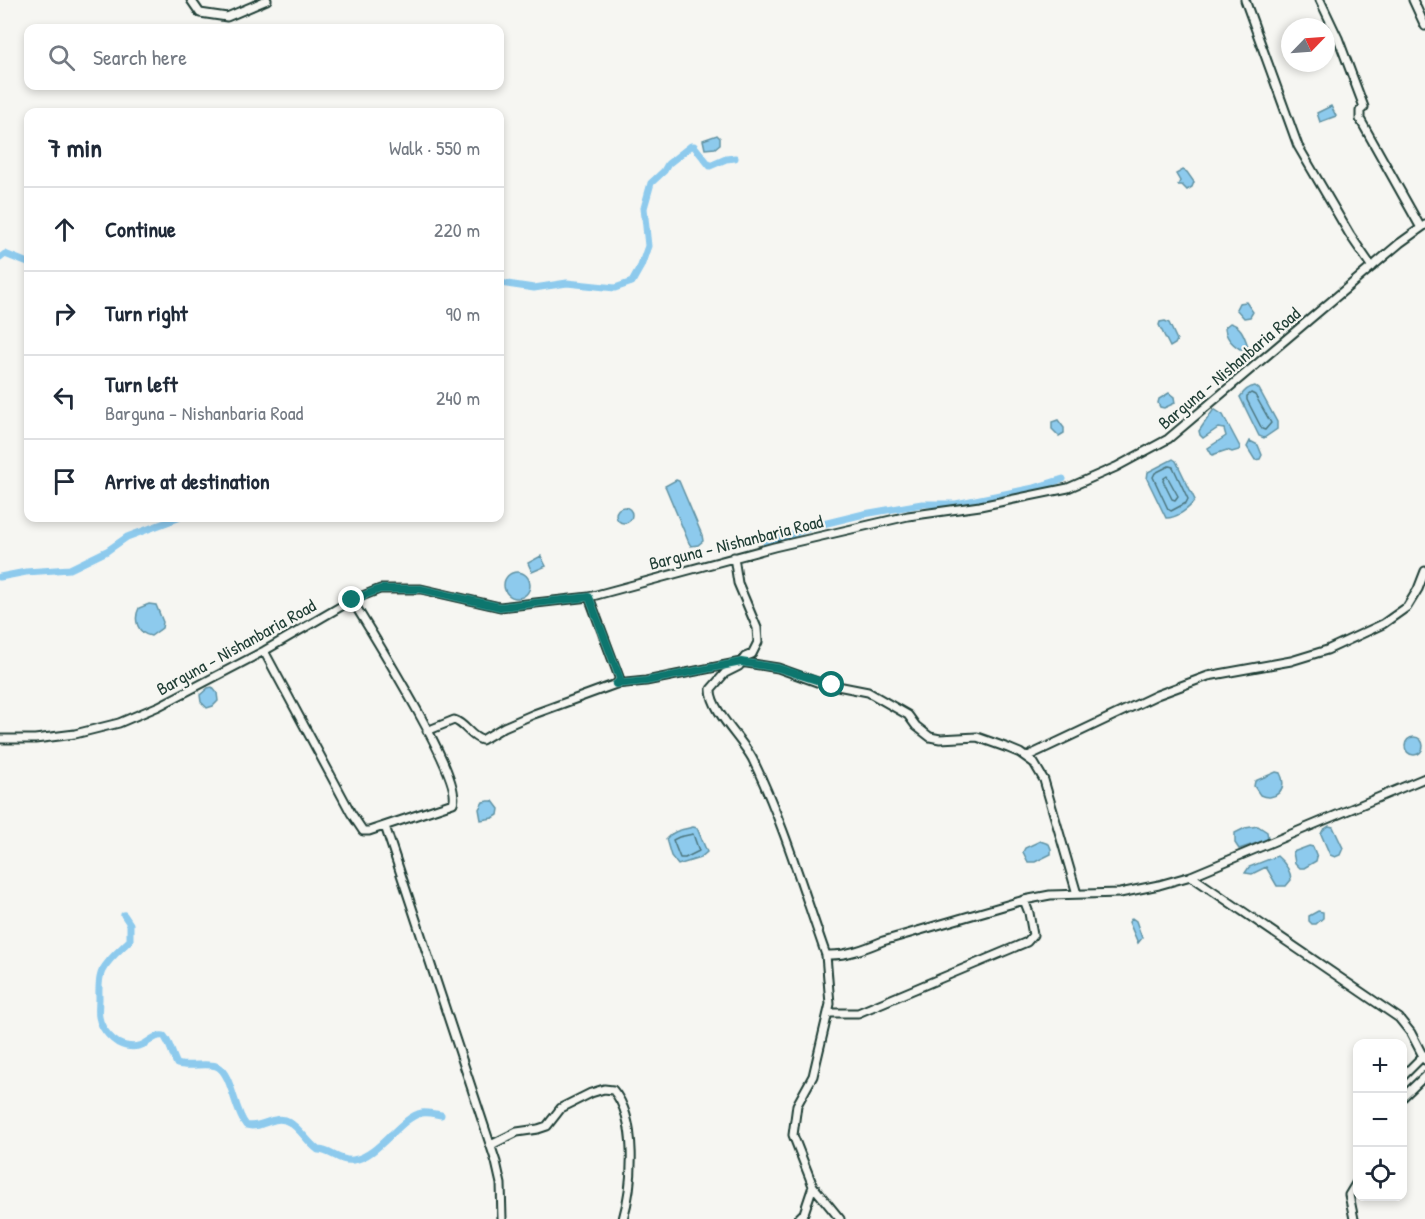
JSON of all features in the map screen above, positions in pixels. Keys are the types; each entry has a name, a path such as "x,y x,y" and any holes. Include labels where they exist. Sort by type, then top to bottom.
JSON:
{"street":[{"path":"191,0 200,13 227,17 267,0"},
{"path":"1245,0 1299,146 1350,235 1372,267"},
{"path":"1320,0 1338,38 1364,107 1360,111 1360,119 1423,227"},
{"path":"1413,0 1425,26"},
{"name":"Barguna - Nishanbaria Road","path":"0,739 35,739 75,734 119,723 159,706 264,651 352,600 380,589 421,589 500,607 589,597 734,557 908,516 980,506 1068,488 1116,467 1168,439 1372,267 1423,227"},
{"path":"734,557 738,583 757,628 758,642 752,654 745,657 739,666 725,673 711,689 712,697 752,757 761,777 775,809 826,955 830,1004 813,1076 797,1105 793,1135 813,1186 840,1219"},
{"path":"1026,757 1158,695 1208,676 1291,661 1327,650 1383,624 1407,607 1418,590 1425,571"},
{"path":"589,597 619,676 620,680 616,684"},
{"path":"264,651 363,831 448,805 455,800 449,772 401,681 352,600"},
{"path":"427,731 454,720 462,723 474,736 482,740 534,714 616,684 646,681 741,662 778,668 817,682 868,692 908,715 916,726 930,737 977,737 1026,757 1040,771 1044,780 1077,894"},
{"path":"826,955 838,956 865,949 883,941 1024,900 1050,895 1120,893 1191,876 1425,778"},
{"path":"385,826 491,1145 501,1184 502,1219"},
{"path":"1191,876 1399,1017 1424,1057 1407,1072"},
{"path":"828,1013 858,1013 1028,942 1033,935 1024,900"},
{"path":"1407,1093 1425,1076"},
{"path":"491,1145 517,1132 547,1126 561,1108 591,1093 604,1089 612,1090 622,1104 629,1123 631,1172 628,1201 623,1219"},
{"path":"798,1219 804,1213 813,1186"},
{"path":"1353,1188 1349,1195 1354,1219"}],"water":[{"path":"1331,106 1336,116 1320,122 1317,113"},
{"path":"717,135 720,138 720,144 715,148 705,149 703,140"},
{"path":"1183,170 1194,182 1187,190 1182,185 1178,185 1180,181 1176,174"},
{"path":"1246,302 1253,312 1250,317 1244,318 1236,309 1239,303"},
{"path":"1160,322 1169,323 1177,340 1170,347 1159,325"},
{"path":"1230,323 1242,332 1248,346 1246,349 1240,349 1228,337 1225,327"},
{"path":"1255,386 1259,389 1277,422 1277,429 1264,438 1259,436 1240,397 1250,387"},
{"path":"1169,393 1174,397 1175,403 1164,408 1160,407 1159,399"},
{"path":"1214,409 1223,415 1240,447 1239,450 1232,452 1227,450 1212,455 1208,448 1226,436 1224,429 1218,428 1203,438 1199,431"},
{"path":"1058,420 1064,428 1064,433 1059,436 1052,429 1052,422"},
{"path":"1250,441 1258,445 1262,455 1260,459 1255,460 1247,447"},
{"path":"1173,459 1195,500 1182,512 1166,518 1147,479 1148,472"},
{"path":"676,480 679,481 702,535 703,541 698,545 691,546 689,543 665,486"},
{"path":"624,507 632,515 624,523 616,515"},
{"path":"541,556 546,566 532,572 528,563"},
{"path":"517,572 526,576 530,585 526,594 517,598 508,594 504,585 508,576"},
{"path":"149,604 156,605 163,622 162,628 151,636 140,629 137,622 139,608"},
{"path":"212,687 217,693 218,701 207,708 201,702 200,695"},
{"path":"1410,737 1418,737 1423,742 1421,753 1410,755 1405,750 1405,742"},
{"path":"1276,772 1280,773 1282,789 1271,797 1260,795 1254,786 1255,781"},
{"path":"493,801 499,809 498,815 481,820 479,809 483,802"},
{"path":"1258,826 1267,832 1268,838 1239,849 1235,843 1235,833 1245,828"},
{"path":"1329,826 1333,827 1343,848 1340,855 1335,857 1330,855 1321,834"},
{"path":"697,828 707,852 700,858 678,865 671,856 666,839 675,832"},
{"path":"1040,841 1049,844 1051,854 1035,862 1028,862 1023,852 1025,848"},
{"path":"1309,846 1313,847 1317,857 1316,861 1300,868 1295,863 1293,852"},
{"path":"1277,856 1290,873 1291,880 1286,886 1277,886 1266,867 1252,874 1245,873 1249,867"},
{"path":"1318,911 1323,912 1323,918 1316,924 1312,924 1309,916"},
{"path":"1132,918 1136,921 1142,938 1138,943 1129,922"}],"waterway":[{"path":"504,284 534,288 567,283 615,288 632,282 648,246 644,208 651,183 668,164 691,146 694,146 710,166 735,158"},
{"path":"0,258 5,254 24,261"},
{"path":"766,543 819,525 864,514 922,504 956,504 1034,488 1063,479"},
{"path":"0,577 26,572 70,569 107,551 127,537 167,522"},
{"path":"124,915 130,924 130,940 108,962 100,977 99,1012 102,1026 121,1045 140,1046 155,1037 164,1036 177,1064 216,1066 226,1076 238,1111 246,1125 283,1120 297,1128 318,1150 353,1160 372,1152 414,1116 424,1113 441,1115"}],"route":[{"path":"352,600 380,589 421,589 500,607 589,597 619,676 620,680 616,684 646,681 741,662 778,668 832,685"}]}
